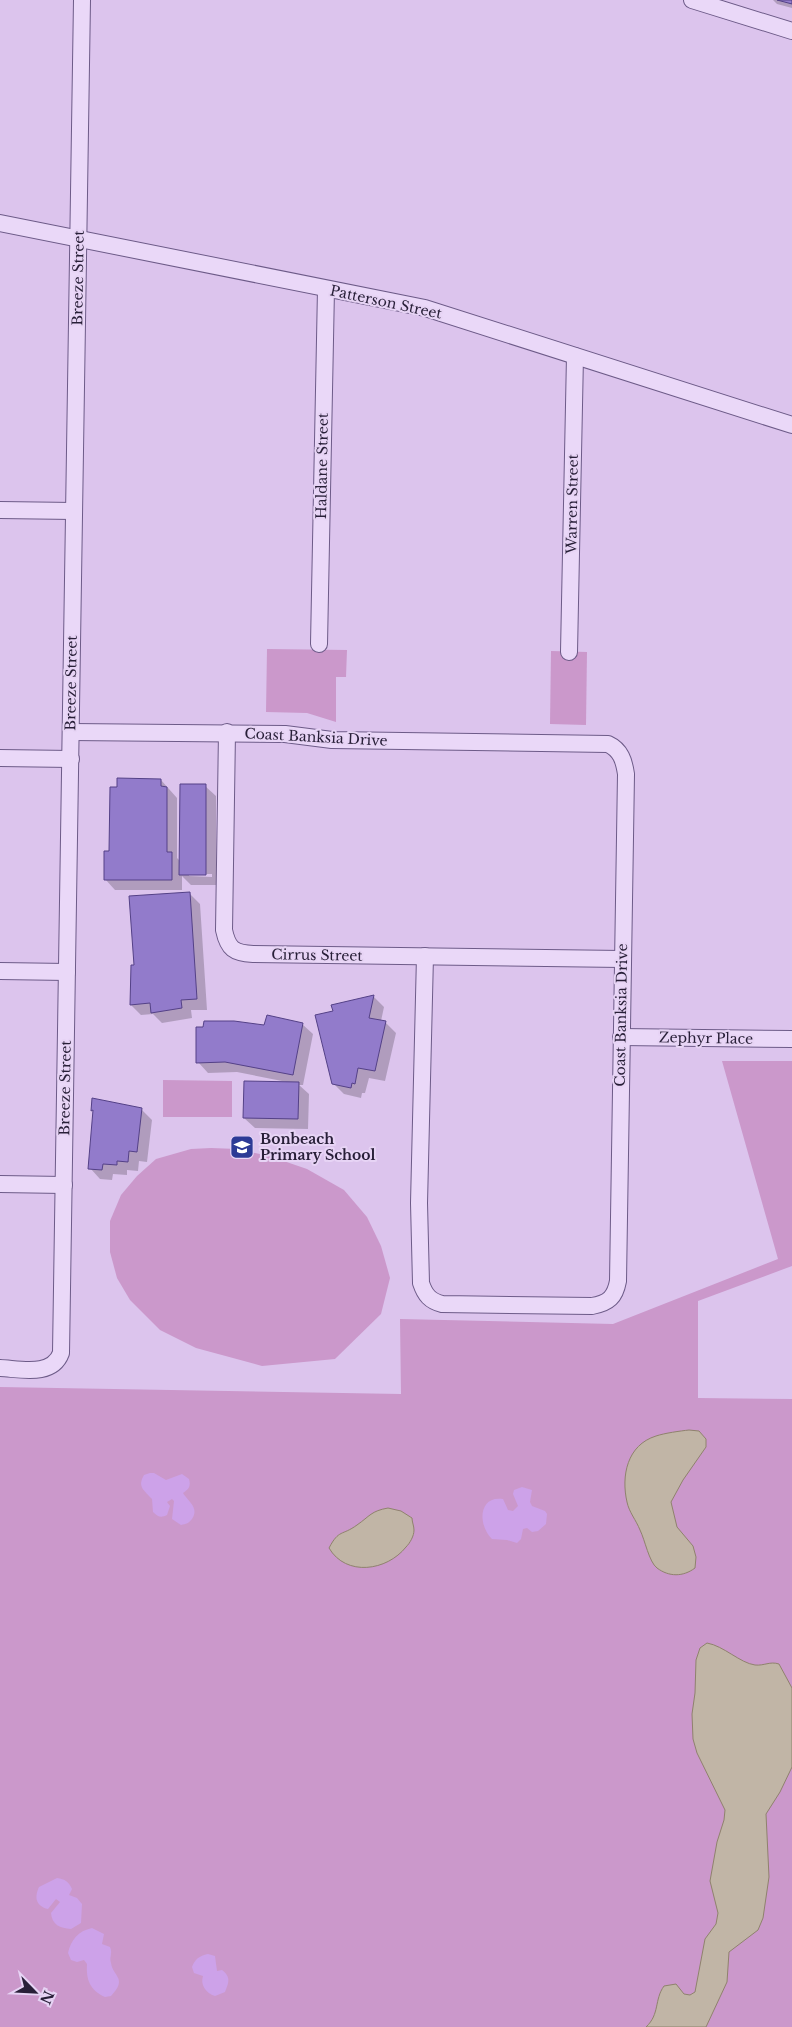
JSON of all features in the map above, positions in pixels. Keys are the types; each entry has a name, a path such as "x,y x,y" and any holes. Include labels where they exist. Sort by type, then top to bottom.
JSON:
{"street":[{"name":"Breeze Street","path":"0,1368 42,1369 54,1365 61,1353 82,0"},
{"path":"692,0 792,31"},
{"name":"Patterson Street","path":"0,223 425,308 792,425"},
{"name":"Haldane Street","path":"320,644 326,289"},
{"name":"Warren Street","path":"569,652 575,356"},
{"path":"0,510 74,511"},
{"name":"Coast Banksia Drive","path":"71,732 228,732 299,735 332,740 608,744 613,746 621,755 626,774 618,1280 612,1298 601,1305 442,1304 435,1302 424,1293 421,1274 419,1203 425,956"},
{"name":"Cirrus Street","path":"228,732 224,930 227,942 241,954 622,959"},
{"path":"0,758 71,758"},
{"path":"0,971 67,972"},
{"name":"Zephyr Place","path":"621,1037 792,1039"},
{"path":"0,1184 64,1185"}],"shaded area":[{"path":"267,649 347,650 346,677 336,677 336,722 307,713 266,712"},
{"path":"551,651 587,652 586,725 550,724"},
{"path":"722,1061 792,1061 792,1266 698,1301 698,1398 792,1399 792,2027 0,2027 0,1387 401,1394 400,1319 613,1324 778,1259"},
{"path":"163,1080 232,1081 232,1117 163,1117"},
{"path":"191,1149 237,1149 269,1156 307,1169 344,1190 367,1217 381,1246 390,1278 381,1314 335,1359 262,1366 196,1348 160,1330 130,1300 117,1278 110,1252 110,1221 121,1195 137,1176 156,1159"},
{"path":"689,1430 699,1431 706,1439 706,1447 683,1480 671,1502 677,1527 693,1546 696,1557 695,1568 686,1573 676,1575 666,1573 657,1568 649,1556 642,1534 628,1506 625,1482 628,1463 638,1446 656,1436"},
{"path":"388,1508 401,1511 412,1518 413,1537 398,1555 378,1566 367,1567 356,1567 336,1557 329,1548 335,1538 374,1512"},
{"path":"707,1643 720,1647 749,1664 779,1664 792,1688 792,1767 780,1792 766,1814 769,1877 763,1918 758,1930 729,1952 727,1982 706,2027 646,2027 653,2017 664,1986 676,1984 684,1994 690,1995 695,1992 705,1939 716,1924 718,1913 710,1881 725,1810 697,1753 693,1739 692,1714 696,1660 700,1648"}],"sand":[{"path":"154,1473 166,1480 182,1474 189,1479 189,1487 183,1493 195,1511 190,1521 181,1525 172,1519 174,1501 172,1499 167,1502 170,1506 167,1515 160,1516 153,1512 152,1499 141,1485 144,1475"},
{"path":"522,1487 532,1490 530,1502 532,1506 545,1511 547,1514 546,1524 538,1531 532,1532 527,1528 523,1529 521,1539 517,1543 492,1539 484,1526 483,1512 485,1506 489,1501 503,1499 508,1510 513,1511 518,1506 513,1494 514,1490"},
{"path":"57,1878 68,1883 72,1889 69,1895 77,1898 82,1904 81,1923 71,1929 60,1927 53,1920 51,1913 60,1902 56,1899 48,1909 41,1906 36,1898 39,1887"},
{"path":"92,1928 104,1934 102,1944 111,1949 110,1959 112,1968 119,1981 116,1990 111,1996 105,1997 92,1988 88,1980 87,1964 84,1960 77,1962 71,1960 68,1953 76,1937 83,1931"},
{"path":"208,1954 215,1956 217,1971 222,1970 227,1975 228,1980 225,1992 215,1996 206,1991 202,1982 203,1976 194,1973 192,1967 198,1958"}],"building":[{"path":"777,0 792,0 792,4"},
{"path":"117,778 161,779 161,786 167,787 167,852 172,852 172,880 104,880 104,851 109,851 110,787 117,787"},
{"path":"180,784 206,784 206,875 179,875"},
{"path":"190,892 197,999 181,1000 182,1008 151,1013 150,1003 130,1005 131,965 134,965 129,896"},
{"path":"374,995 369,1018 386,1021 375,1071 358,1068 355,1084 352,1083 351,1088 332,1084 315,1015 333,1011 331,1005"},
{"path":"267,1015 303,1023 293,1075 225,1062 196,1063 196,1027 203,1027 204,1021 234,1021 264,1025"},
{"path":"244,1081 299,1082 298,1119 243,1118"},
{"path":"92,1098 142,1108 137,1152 129,1151 128,1162 117,1161 117,1165 103,1164 102,1170 88,1169 93,1110 91,1111"}],"place":[{"name":"Bonbeach Primary School","path":"242,1147"}]}
